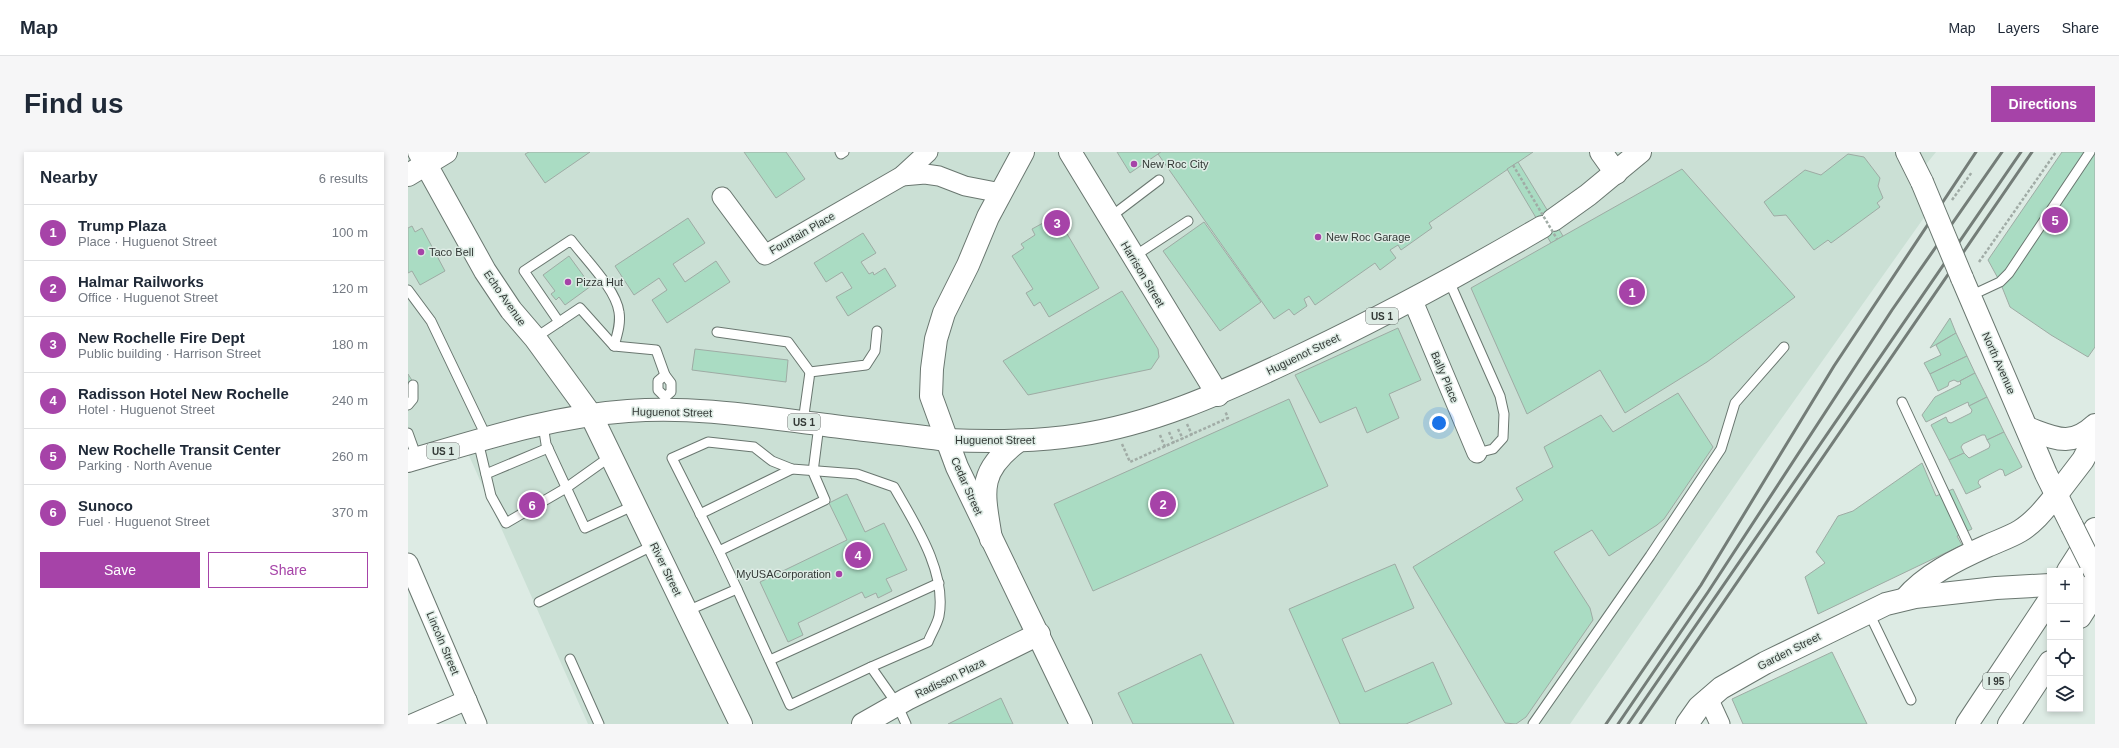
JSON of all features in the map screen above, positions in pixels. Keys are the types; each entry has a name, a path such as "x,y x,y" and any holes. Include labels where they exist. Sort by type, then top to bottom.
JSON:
{"main road":[{"path":"418,163 446,152"},
{"path":"1005,186 1008,152"},
{"name":"Cedar Street","path":"1023,152 988,216 968,265 944,313 936,339 932,369 931,396 957,467 991,539 1039,634 1081,724"},
{"name":"Harrison Street","path":"1070,152 1221,401"},
{"path":"1601,152 1616,173"},
{"name":"Huguenot Street","path":"412,460 542,425 591,415 628,411 665,403 714,412 947,440 1017,442 1080,435 1134,423 1221,401 1551,229 1640,152"},
{"name":"North Avenue","path":"1907,152 1922,182 2046,474 2095,572"},
{"name":"Echo Avenue","path":"418,163 485,272 511,310 535,338 591,415"},
{"name":"River Street","path":"591,415 741,724"},
{"path":"2027,428 2062,440 2074,439 2087,433 2095,425"},
{"path":"1906,599 1912,591 1928,579 1972,552 2019,532 2030,524 2057,494 2083,460 2095,436"},
{"path":"991,539 984,495 986,479 994,463 1002,453 1017,442"},
{"path":"2070,568 2095,529"},
{"path":"2083,583 2095,582"},
{"name":"Garden Street","path":"1687,724 1708,698 1736,678 1886,604 1906,599 1996,588 2047,585"},
{"path":"2083,612 2095,594"},
{"name":"I 95","path":"1967,724 2047,604"},
{"name":"Radisson Plaza","path":"863,724 897,704 1039,634"},
{"path":"2009,724 2047,667"}],"street":[{"name":"Fountain Place","path":"722,197 764,255 902,176 928,152"},
{"name":"Fountain Place","path":"902,176 925,174 939,176 965,186 1005,186"},
{"name":"Bally Place","path":"1413,301 1477,453"},
{"name":"Lincoln Street","path":"408,563 477,724"},
{"path":"1708,698 1720,724"},
{"path":"412,724 467,700"}],"lane":[{"path":"840,152 841,154 844,152"},
{"path":"1966,287 2000,282 2009,273 2090,152"},
{"path":"1109,218 1159,180"},
{"path":"1133,257 1188,221"},
{"path":"559,322 524,271 571,240 614,296 619,312 619,327 614,346"},
{"path":"1449,282 1500,396 1504,414 1503,438 1493,449 1477,453"},
{"path":"408,290 431,321 483,440 486,474 491,496 506,523 566,488 612,456"},
{"path":"535,338 580,308 614,346 656,350 665,375 658,381 658,390 665,403"},
{"path":"810,372 866,365 875,351 876,330"},
{"path":"717,332 788,342 810,372 813,472 825,500 719,551"},
{"path":"1533,724 1650,556 1721,449 1735,403 1784,347"},
{"path":"408,405 413,399 413,385"},
{"path":"1902,402 1972,552"},
{"path":"542,425 548,448 585,528 635,505"},
{"path":"408,433 412,460"},
{"path":"708,442 754,447 772,461 792,469 813,472 857,474 894,487 918,529 940,583 939,617 928,642 790,705 719,551 672,458 708,442"},
{"path":"486,474 548,448"},
{"path":"700,514 792,469"},
{"path":"539,602 654,545"},
{"path":"770,660 940,583"},
{"path":"687,611 737,589"},
{"path":"1868,612 1911,700"},
{"path":"570,659 599,724"},
{"path":"871,667 897,704 906,724"}],"path":[{"path":"1979,262 2056,152"},
{"path":"1513,165 1551,229"},
{"path":"1952,200 1972,172"},
{"path":"1120,442 1130,462 1228,418 1221,401"},
{"path":"1186,422 1192,435"},
{"path":"1176,425 1183,439"},
{"path":"1167,428 1174,443"},
{"path":"1158,431 1166,447"}],"shaded area":[{"path":"408,152 1936,152 1915,178 1928,212 1760,449 1570,724 588,724 463,442 408,456"}],"building":[{"path":"529,152 590,152 545,183 525,154"},
{"path":"744,152 786,152 805,179 776,198"},
{"name":"New Roc City","path":"1117,152 1161,152 1130,173"},
{"name":"New Roc Garage","path":"1161,152 1533,152 1429,223 1432,228 1401,250 1398,245 1390,250 1396,258 1380,270 1375,263 1315,305 1309,296 1304,299 1307,306 1294,315 1289,309 1274,319 1158,154"},
{"path":"2062,152 2095,152 2095,347 2088,357 2051,335 2010,307 2000,282 1988,260"},
{"path":"1848,154 1864,157 1880,178 1878,186 1883,198 1877,203 1880,207 1831,243 1828,240 1814,250 1786,215 1774,216 1764,202 1805,170 1821,175"},
{"path":"1518,162 1563,236 1551,243 1507,169"},
{"path":"1682,169 1795,297 1707,362 1625,413 1600,370 1527,414 1471,288"},
{"path":"688,218 705,243 673,264 685,282 716,261 730,282 667,323 652,300 667,290 659,278 634,295 615,266"},
{"path":"1051,222 1055,230 1063,227 1099,288 1049,317 1040,302 1034,306 1026,293 1033,289 1012,256 1024,248 1021,244 1035,235 1032,229 1043,223 1045,226"},
{"path":"1204,222 1261,302 1220,331 1163,251"},
{"name":"Taco Bell","path":"412,226 415,232 422,228 445,271 420,285 412,271 408,273 408,228"},
{"path":"863,233 876,253 861,262 869,274 873,272 874,275 885,268 896,286 848,316 836,297 852,288 842,272 826,282 814,263"},
{"path":"569,256 591,286 565,305 559,297 556,300 551,294 555,291 543,275"},
{"path":"1122,291 1158,349 1159,357 1151,369 1028,395 1003,361"},
{"path":"1950,318 1956,333 1930,348"},
{"path":"1398,328 1421,380 1389,394 1399,418 1367,433 1356,407 1320,423 1295,375"},
{"path":"1956,333 1967,356 1930,374 1924,363 1941,355 1936,345"},
{"path":"695,349 788,360 786,382 692,370"},
{"path":"1967,356 1975,373 1958,382 1954,380 1949,382 1948,386 1938,391 1930,374"},
{"path":"1975,373 1987,397 1969,406 1968,402 1926,422 1922,415 1935,397 1961,384 1960,381"},
{"path":"408,374 413,382 408,385"},
{"path":"1678,393 1713,447 1664,519 1657,525 1609,556 1592,530 1554,552 1590,608 1593,620 1526,717 1516,724 1505,723 1413,567 1523,500 1516,488 1553,467 1544,447 1601,415 1613,432"},
{"path":"1987,397 2004,432 1987,440 1985,435 1982,435 1963,444 1961,447 1964,453 1949,460 1931,425 1946,417 1948,422 1951,423 1971,413 1972,410 1969,406"},
{"path":"1289,399 1328,486 1093,591 1054,504"},
{"path":"2004,432 2022,467 2005,476 2003,470 2000,469 1979,480 1978,483 1981,487 1966,494 1949,460 1964,453 1969,458 1989,448 1990,445 1987,440"},
{"path":"1922,463 1936,496 1953,489 1972,529 1957,536 1962,545 1818,614 1805,577 1825,563 1816,552 1838,516 1853,511"},
{"path":"847,494 865,532 884,523 907,570 886,579 892,591 878,598 876,593 865,598 862,592 798,623 803,635 788,642 760,582 847,540 829,503"},
{"path":"1395,564 1414,608 1342,639 1365,692 1433,662 1452,704 1406,724 1340,724 1289,609"},
{"path":"1832,652 1867,724 1743,724 1732,699"},
{"path":"1201,654 1234,724 1133,724 1118,693"},
{"path":"1001,698 1013,724 948,724"}],"railway":[{"path":"1606,724 1701,585 1834,366 1976,152"},
{"path":"1618,724 1708,592 1892,310 2002,152"},
{"path":"1628,724 2021,152"},
{"path":"1640,724 2032,152"}],"place":[{"name":"New Roc City","path":"1134,164"},
{"name":"New Rochelle Transit Center","path":"2055,220"},
{"name":"New Rochelle Fire Dept","path":"1057,223"},
{"name":"New Roc Garage","path":"1318,237"},
{"name":"Taco Bell","path":"421,252"},
{"name":"Pizza Hut","path":"568,282"},
{"name":"Trump Plaza","path":"1632,292"},
{"name":"Halmar Railworks","path":"1163,504"},
{"name":"Sunoco","path":"532,505"},
{"name":"Radisson Hotel New Rochelle","path":"858,555"},
{"name":"MyUSACorporation","path":"839,574"}]}
